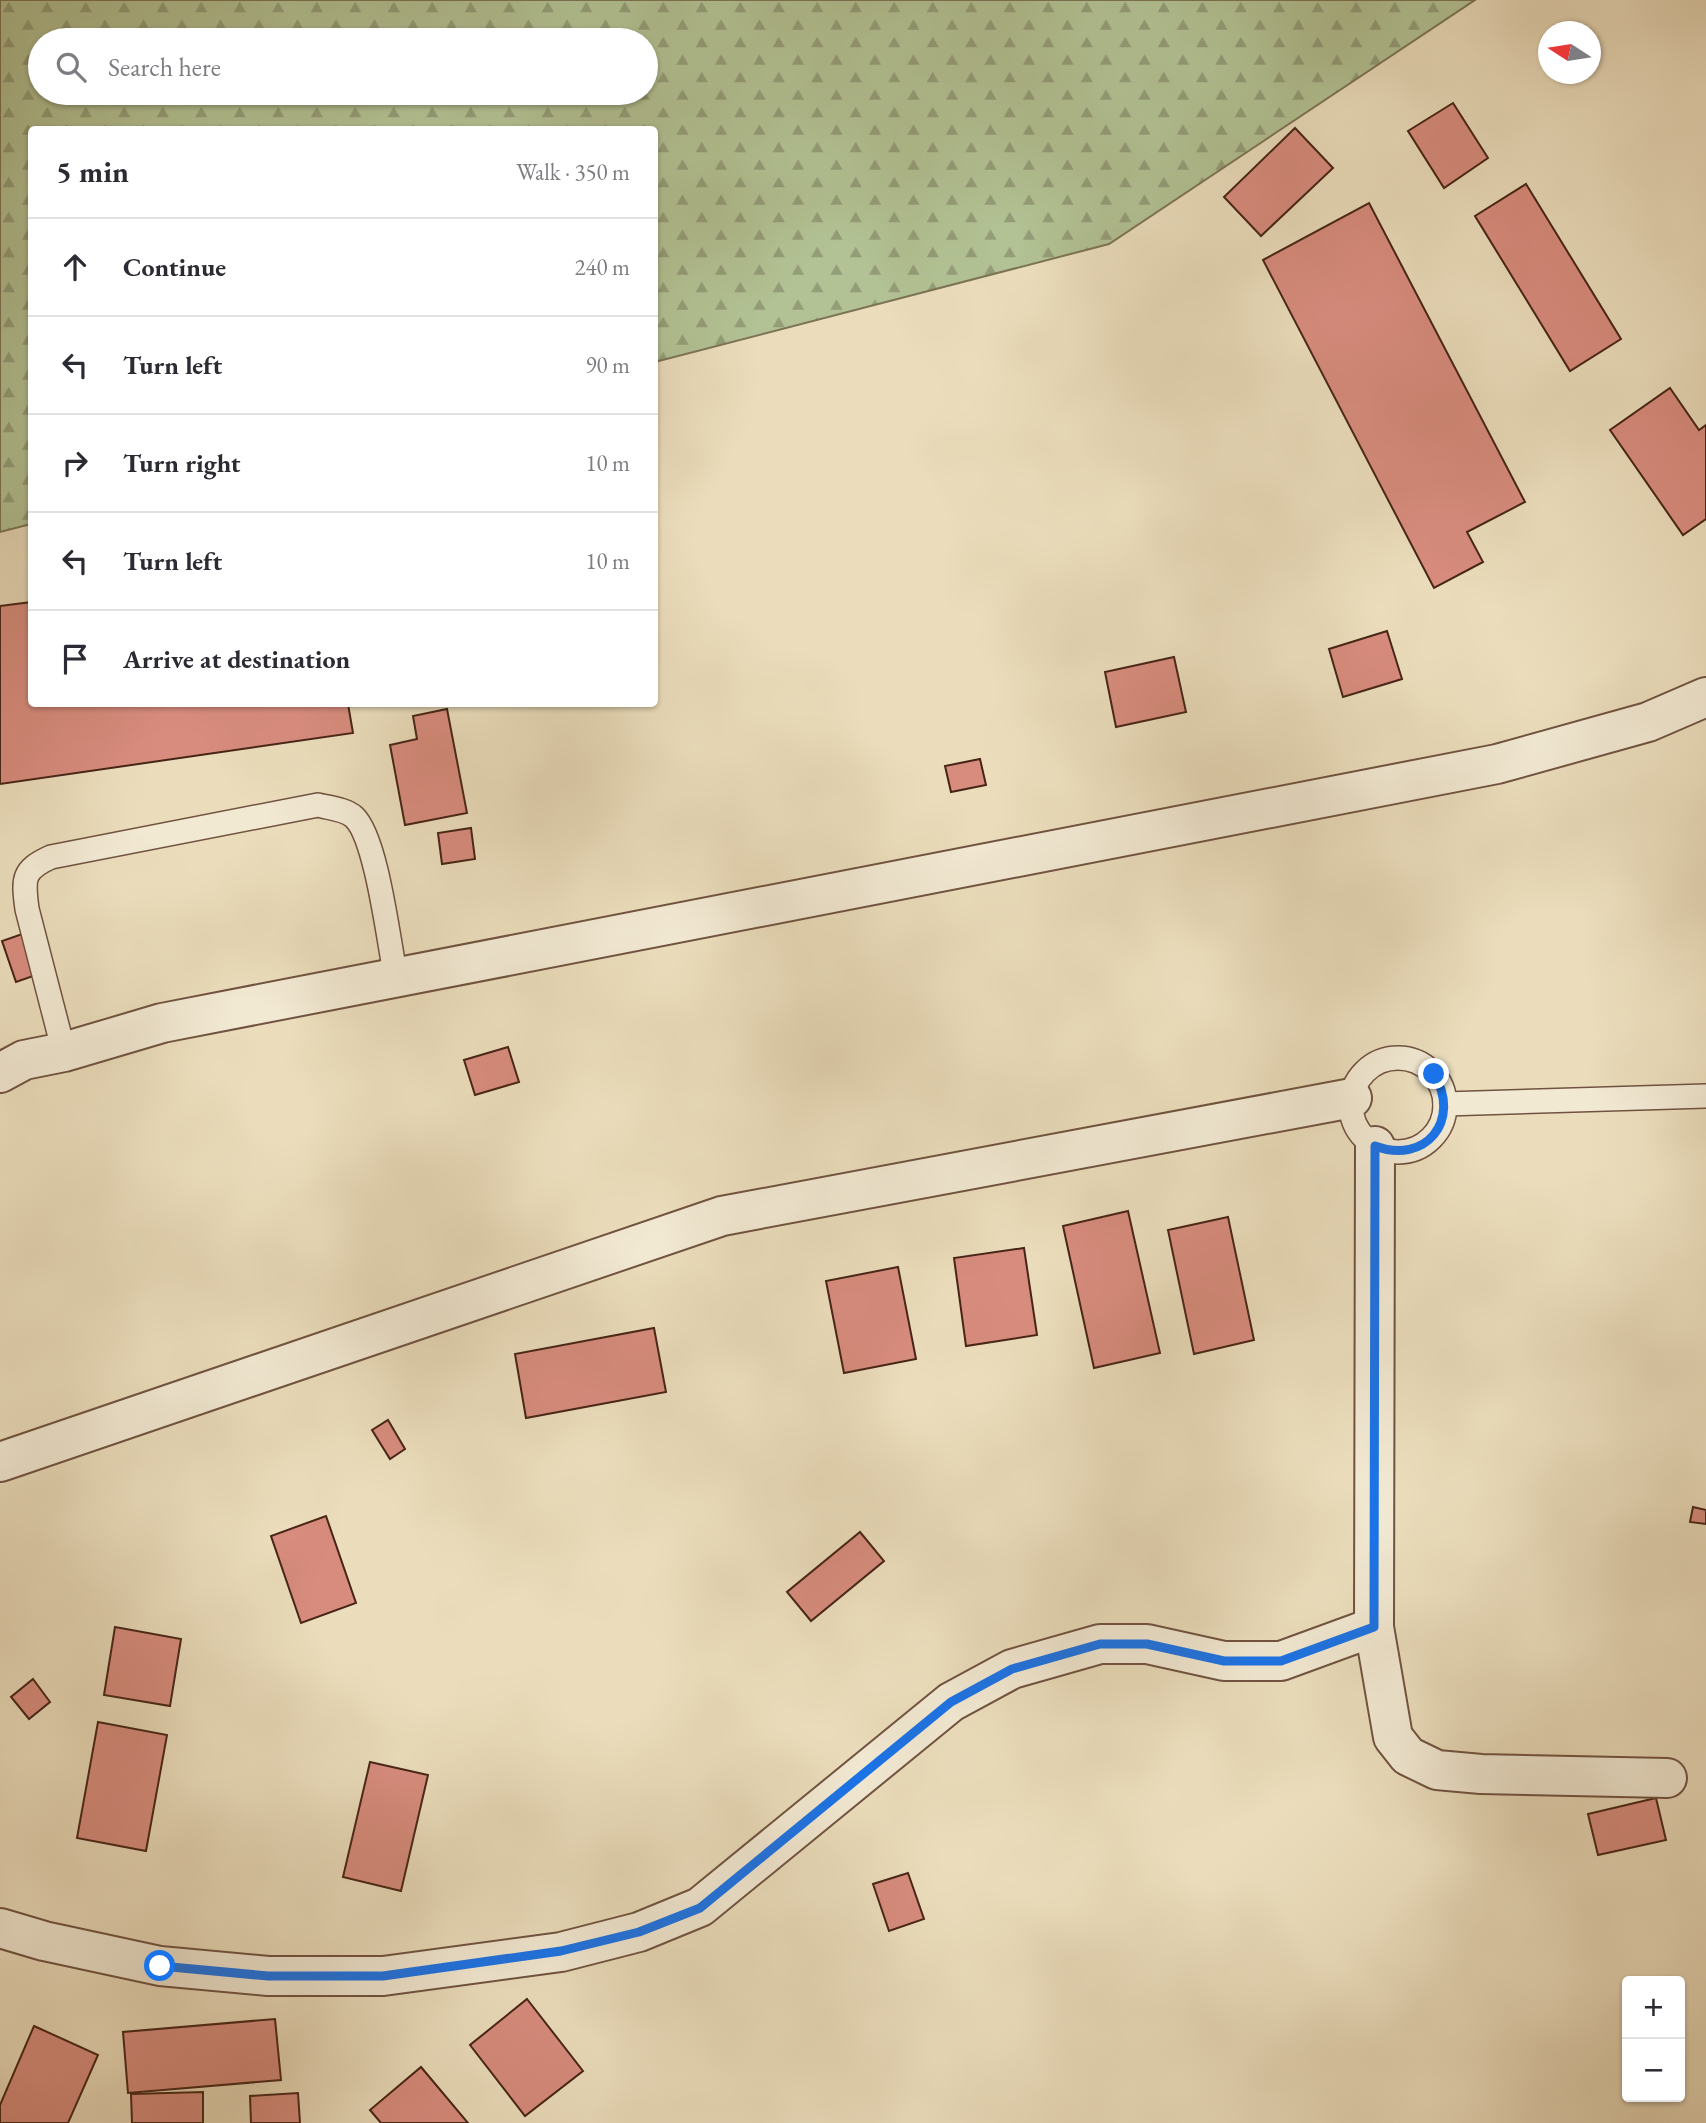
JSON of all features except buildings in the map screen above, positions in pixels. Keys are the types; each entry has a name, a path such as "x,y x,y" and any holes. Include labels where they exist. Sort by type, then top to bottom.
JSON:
{"street":[{"path":"0,1073 24,1060 64,1052 162,1023 1497,764 1648,722 1706,697"},
{"path":"0,1462 722,1216 1352,1098"},
{"path":"1375,1146 1374,1627 1393,1737 1408,1755 1437,1770 1481,1774 1667,1777"},
{"path":"0,1928 44,1941 160,1966 268,1976 383,1976 561,1951 639,1932 700,1908 951,1702 1012,1669 1100,1644 1147,1644 1224,1661 1281,1661 1374,1627"}],"lane":[{"path":"64,1052 27,909 24,887 34,864 51,857 318,805 339,810 354,817 371,849 396,978"},
{"path":"1390,1058 1406,1058 1421,1064 1434,1074 1442,1088 1445,1104 1442,1121 1434,1135 1422,1146 1406,1152 1390,1152 1375,1146 1362,1136 1353,1122 1351,1105 1353,1089 1362,1075 1374,1064 1390,1058"},
{"path":"1445,1104 1706,1096"}],"green space":[{"path":"0,0 1475,0 1109,244 658,361 658,126 28,126 28,525 0,532"}],"route":[{"path":"160,1966 268,1976 383,1976 561,1951 639,1932 700,1908 951,1702 1012,1669 1100,1644 1147,1644 1224,1661 1281,1661 1374,1627 1375,1146 1390,1152 1406,1152 1422,1146 1434,1135 1442,1121 1445,1104 1442,1088 1434,1074"}]}
